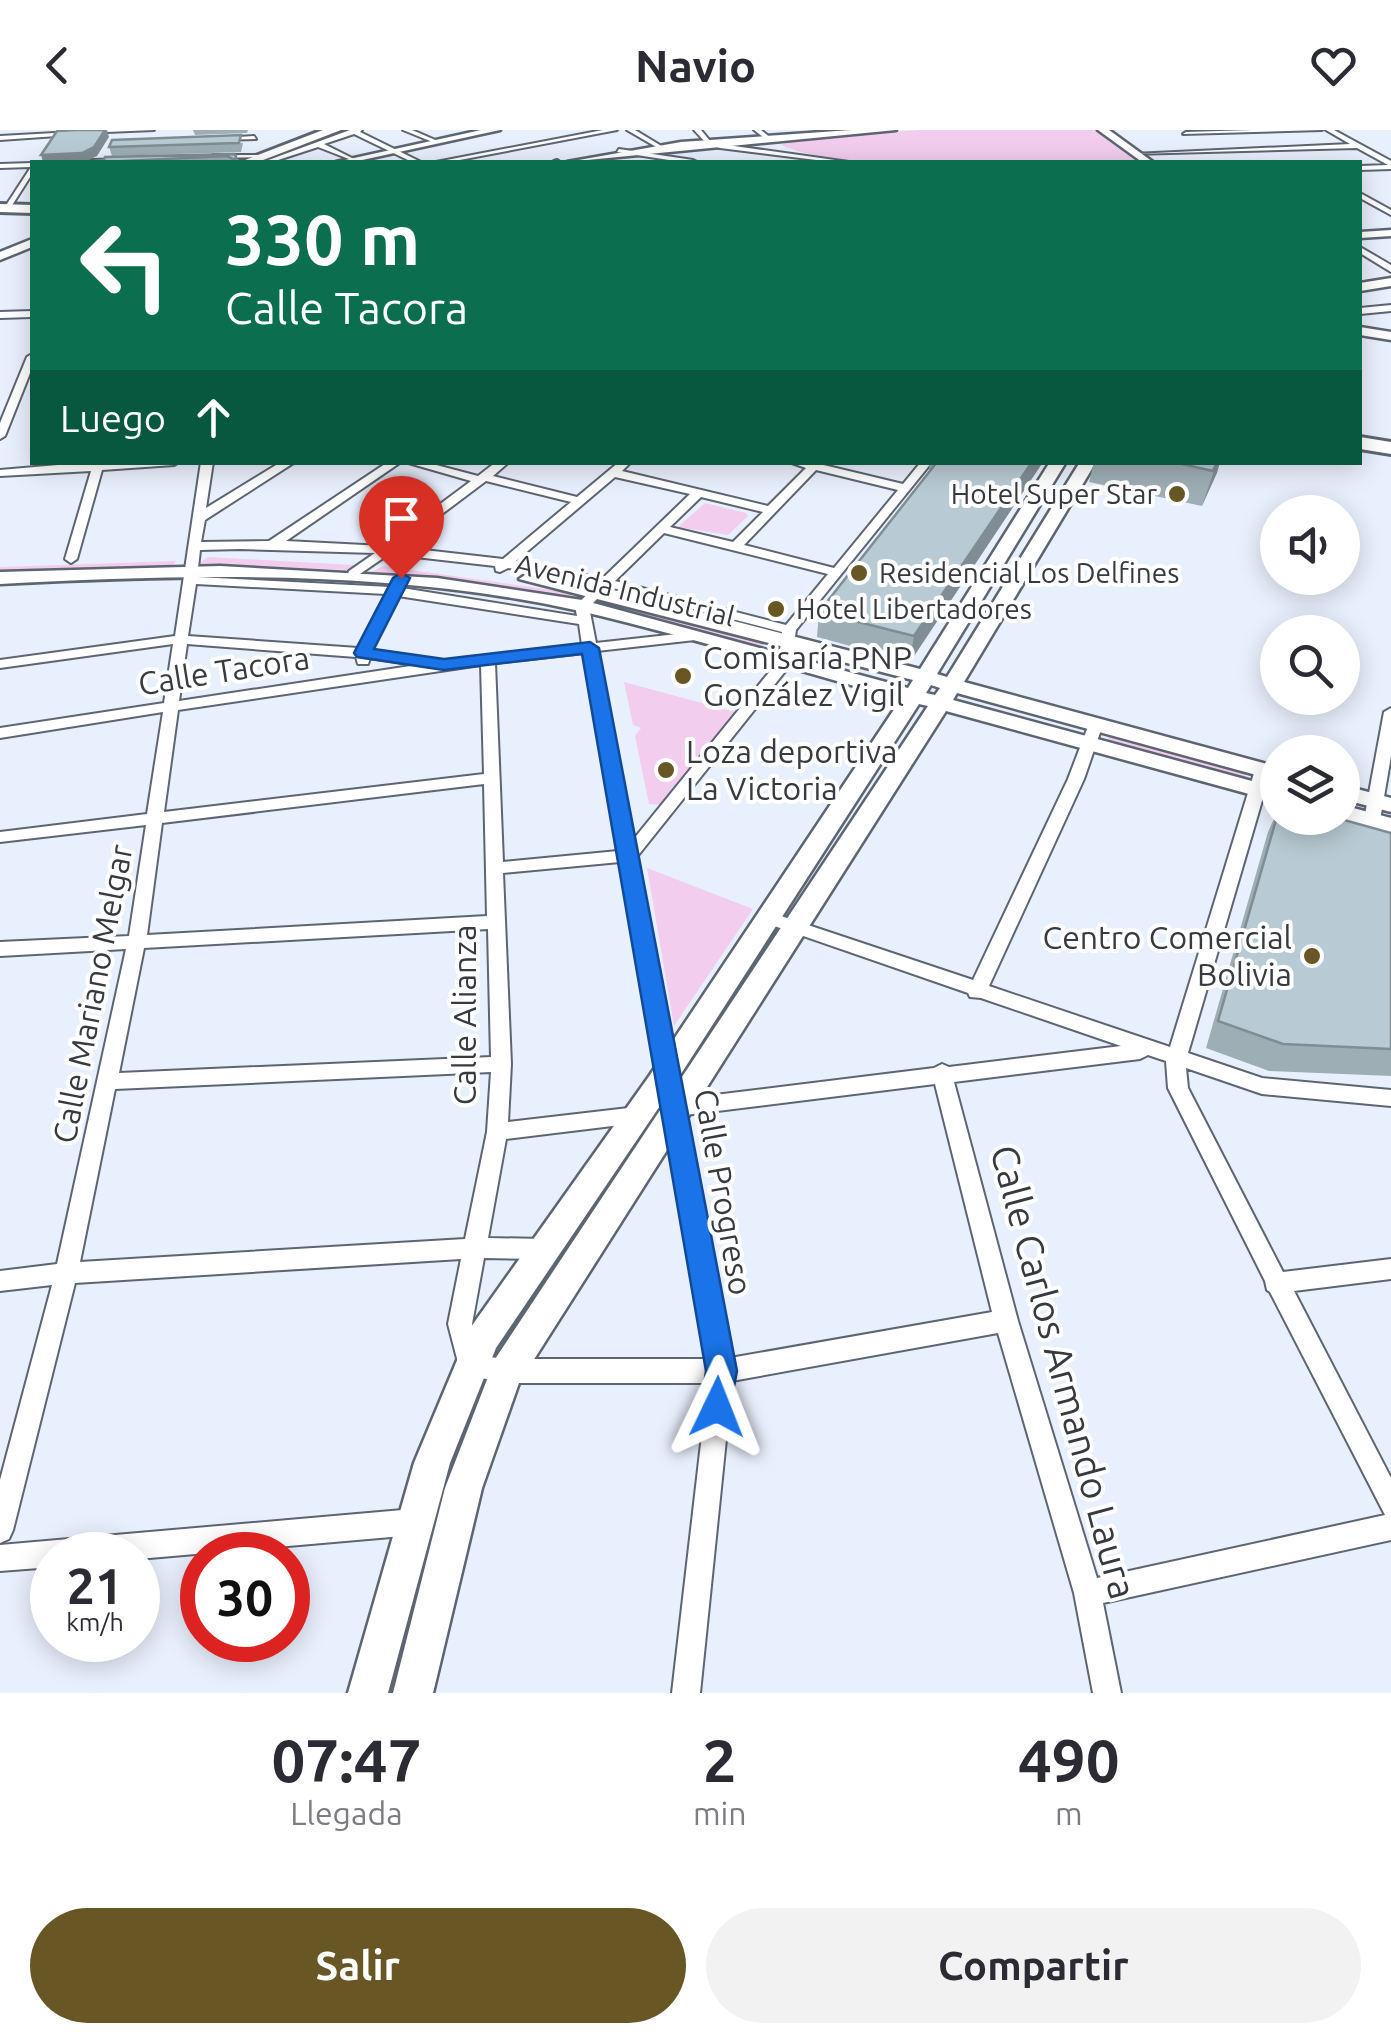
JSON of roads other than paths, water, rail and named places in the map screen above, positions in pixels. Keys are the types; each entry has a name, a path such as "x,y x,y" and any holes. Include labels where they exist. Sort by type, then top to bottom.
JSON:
{"highway":[{"path":"257,159 335,130"},
{"path":"2,210 30,212"},
{"path":"1362,431 1391,437"},
{"path":"1362,442 1391,448"}],"main road":[{"path":"352,160 467,132 495,130"},
{"path":"823,132 846,130"},
{"path":"569,160 764,135 891,130"},
{"path":"1102,130 1145,160"},
{"path":"582,160 623,152"},
{"path":"1362,235 1391,234"},
{"path":"0,256 30,244"},
{"path":"1362,287 1391,282"},
{"path":"1362,331 1391,336"},
{"path":"932,691 1056,465"},
{"path":"413,1693 485,1417 507,1371 674,1108 780,922 1086,465"},
{"name":"Avenida Industrial","path":"0,578 192,563 266,549 378,555 499,568 695,636 789,644"},
{"name":"Avenida Industrial","path":"0,562 72,559 192,563 354,574 398,584 591,600 789,644 932,691 1260,780"},
{"path":"1360,801 1383,813"},
{"path":"368,1693 414,1522 469,1366 483,1338 669,1068 780,922"}],"street":[{"path":"0,133 152,130"},
{"path":"406,130 437,142"},
{"path":"579,130 588,134"},
{"path":"451,160 614,130"},
{"path":"630,130 656,147"},
{"path":"697,130 708,142 830,160"},
{"path":"1183,132 1319,130"},
{"path":"1329,130 1391,165"},
{"path":"195,158 257,159 356,131 413,160"},
{"path":"112,145 120,132"},
{"path":"1183,132 1228,160"},
{"path":"46,149 57,133"},
{"path":"208,140 255,134 257,159"},
{"path":"533,136 546,142"},
{"path":"316,144 345,160"},
{"path":"1136,154 1359,146"},
{"path":"623,152 677,160"},
{"path":"103,160 107,154"},
{"path":"1362,168 1391,165"},
{"path":"0,166 30,167"},
{"path":"2,210 30,170"},
{"path":"12,183 23,182"},
{"path":"1362,196 1391,213"},
{"path":"1362,207 1380,206"},
{"path":"1362,250 1391,269"},
{"path":"1362,310 1391,308"},
{"path":"0,316 30,314"},
{"path":"0,388 26,386"},
{"path":"0,436 26,386"},
{"path":"0,473 98,465 72,559"},
{"name":"Calle Mariano Melgar","path":"0,1530 110,1081 157,816 207,465"},
{"path":"199,518 285,465"},
{"path":"266,549 392,465"},
{"path":"423,465 580,501"},
{"path":"354,574 500,465"},
{"path":"499,568 623,465"},
{"path":"805,465 906,488"},
{"path":"495,868 629,856 789,644 836,572 925,465"},
{"path":"735,547 813,467"},
{"path":"614,473 771,510"},
{"path":"591,600 698,493"},
{"path":"660,528 836,572"},
{"path":"192,563 398,584 363,653 364,677"},
{"name":"Calle Progreso","path":"591,600 590,648 721,1371 686,1693"},
{"name":"Calle Tacora","path":"0,733 444,665 695,636"},
{"path":"0,664 180,639 363,653 444,665"},
{"name":"Calle Alianza","path":"469,1366 460,1324 497,1132 501,1064 488,660"},
{"path":"1383,813 1391,712"},
{"path":"977,992 1076,779 1092,734"},
{"path":"0,837 492,778"},
{"path":"1260,809 1176,1059 1178,1088 1391,1505"},
{"path":"0,949 496,922"},
{"path":"780,922 1262,1086 1391,1098"},
{"path":"674,1108 942,1072 1150,1050"},
{"path":"110,1081 501,1064"},
{"name":"Calle Carlos Armando Laura","path":"942,1072 1006,1321 1088,1593 1106,1693"},
{"path":"497,1132 637,1115"},
{"path":"0,1281 66,1273 476,1248 545,1249"},
{"path":"1276,1283 1391,1269"},
{"path":"469,1366 507,1371 721,1371 1006,1321"},
{"path":"0,1558 414,1522"},
{"path":"1088,1593 1391,1527"}],"place":[{"name":"Hotel Super Star","path":"1177,494"},
{"name":"Residencial Los Delfines","path":"859,573"},
{"name":"Hotel Libertadores","path":"776,609"},
{"name":"Comisaría PNP González Vigil","path":"683,676"},
{"name":"Loza deportiva La Victoria","path":"666,770"},
{"name":"Centro Comercial Bolivia","path":"1312,956"}]}
